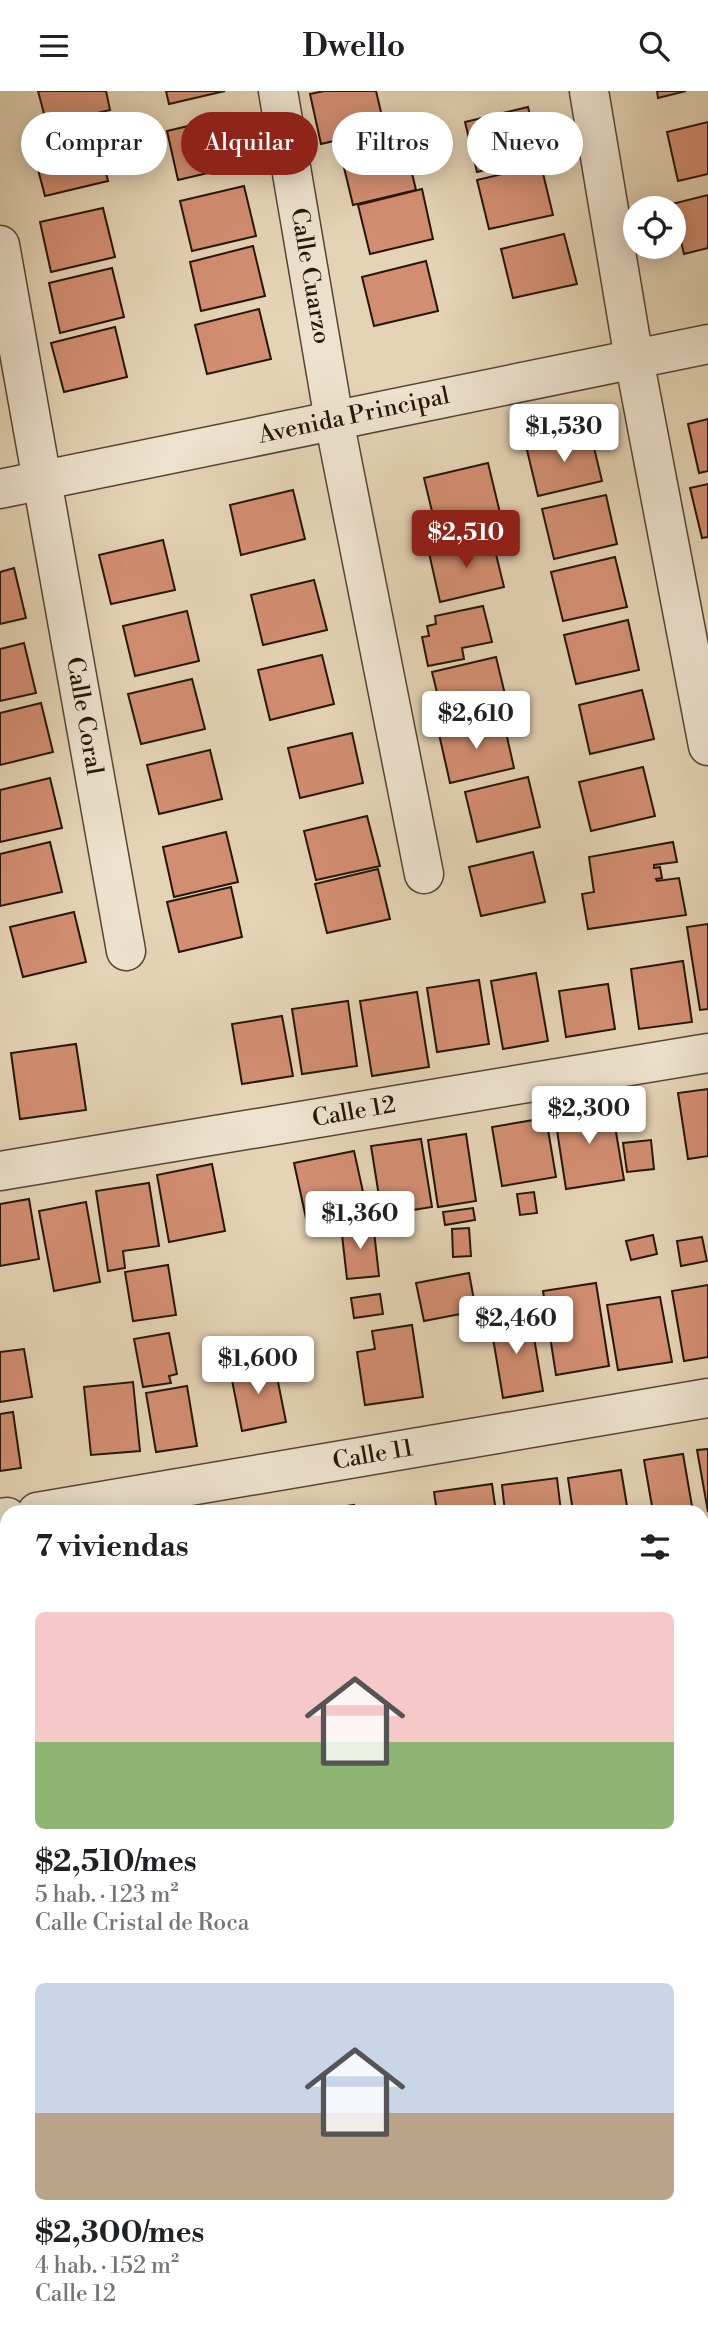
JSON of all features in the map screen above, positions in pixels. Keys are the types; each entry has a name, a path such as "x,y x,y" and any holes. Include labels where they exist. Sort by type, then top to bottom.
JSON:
{"street":[{"name":"Calle Cuarzo","path":"278,91 334,420 424,874"},
{"path":"589,91 634,359 708,746"},
{"name":"Calle Coral","path":"0,245 127,951"},
{"name":"Avenida Principal","path":"0,489 708,344"},
{"name":"Calle 12","path":"0,1171 708,1052"},
{"name":"Calle 11","path":"78,1505 708,1398"}],"building":[{"path":"38,91 106,91 110,110 102,112 44,112"},
{"path":"166,91 225,91 169,104"},
{"path":"324,91 376,91 381,112 332,112 332,141 321,144 318,112 314,112 310,94"},
{"path":"657,91 686,91 658,98"},
{"path":"528,107 529,112 507,112"},
{"path":"708,122 708,174 678,181 667,132"},
{"path":"181,128 181,175 199,175 178,180 167,131"},
{"path":"39,175 107,175 108,181 45,196"},
{"path":"346,175 412,175 416,190 353,205"},
{"path":"498,175 543,175 553,215 489,229 477,180"},
{"path":"244,186 256,236 192,251 180,201"},
{"path":"422,189 433,239 370,254 358,205"},
{"path":"708,195 708,248 686,254 686,200"},
{"path":"103,208 115,257 51,272 40,222"},
{"path":"564,234 577,284 513,298 501,249"},
{"path":"253,246 265,296 201,311 190,262"},
{"path":"426,261 438,311 374,326 362,277"},
{"path":"112,268 124,317 60,333 49,283"},
{"path":"259,309 271,359 207,374 195,325"},
{"path":"115,327 127,377 64,392 51,343"},
{"path":"708,419 708,471 699,473 688,424"},
{"path":"590,431 602,481 538,496 526,446"},
{"path":"488,463 500,513 436,528 424,478"},
{"path":"708,484 708,537 702,538 690,488"},
{"path":"293,490 305,539 241,555 230,505"},
{"path":"606,495 617,544 554,559 542,509"},
{"path":"492,538 504,587 440,602 429,553"},
{"path":"163,540 175,590 111,604 99,555"},
{"path":"615,557 627,607 563,621 551,572"},
{"path":"14,568 26,618 0,624 0,572"},
{"path":"314,580 327,630 263,645 251,595"},
{"path":"483,606 492,642 462,648 464,659 428,666 422,637 429,636 427,626 436,624 435,616"},
{"path":"187,611 199,661 135,676 123,626"},
{"path":"628,620 639,670 576,684 564,635"},
{"path":"24,643 36,693 0,701 0,649"},
{"path":"322,655 334,704 270,720 258,670"},
{"path":"496,657 508,707 444,721 432,672"},
{"path":"192,679 205,729 141,744 128,694"},
{"path":"642,690 654,739 590,754 579,705"},
{"path":"41,703 53,752 0,765 0,713"},
{"path":"503,719 514,768 450,783 439,734"},
{"path":"352,733 363,783 300,798 288,748"},
{"path":"210,750 222,799 159,814 147,765"},
{"path":"643,767 655,816 591,831 579,782"},
{"path":"528,777 540,827 477,842 465,792"},
{"path":"50,778 62,828 0,842 0,790"},
{"path":"367,816 380,866 316,880 304,831"},
{"path":"226,832 238,882 174,897 163,847"},
{"path":"50,842 62,892 0,906 0,854"},
{"path":"673,842 677,862 654,865 654,868 660,867 662,878 656,879 657,881 679,878 686,915 588,929 582,894 594,892 589,857"},
{"path":"533,852 545,902 481,916 469,867"},
{"path":"378,869 390,919 327,933 315,884"},
{"path":"231,887 242,937 179,952 167,902"},
{"path":"74,912 86,962 23,977 10,927"},
{"path":"708,924 708,1009 700,1010 687,927"},
{"path":"683,961 692,1022 639,1029 631,969"},
{"path":"536,973 548,1041 503,1049 491,981"},
{"path":"479,980 489,1044 437,1052 427,988"},
{"path":"608,984 615,1029 566,1037 559,991"},
{"path":"417,992 429,1067 372,1076 360,1001"},
{"path":"348,1001 357,1066 302,1074 292,1009"},
{"path":"282,1016 293,1076 242,1084 232,1024"},
{"path":"76,1044 86,1110 20,1119 11,1053"},
{"path":"708,1089 708,1156 688,1159 678,1093"},
{"path":"611,1102 624,1180 566,1189 554,1111"},
{"path":"546,1118 556,1177 502,1186 492,1127"},
{"path":"466,1134 476,1201 438,1207 428,1140"},
{"path":"421,1139 432,1207 382,1215 371,1146"},
{"path":"651,1140 654,1169 627,1172 623,1143"},
{"path":"354,1151 367,1210 333,1217 335,1226 309,1232 294,1163"},
{"path":"212,1164 225,1231 169,1242 157,1175"},
{"path":"149,1183 159,1246 123,1251 125,1268 108,1271 96,1191"},
{"path":"534,1192 537,1213 520,1215 517,1194"},
{"path":"29,1199 39,1259 0,1266 0,1204"},
{"path":"86,1202 100,1282 54,1291 39,1211"},
{"path":"473,1208 475,1220 445,1225 443,1212"},
{"path":"373,1222 379,1276 347,1279 341,1226"},
{"path":"469,1228 471,1256 453,1257 452,1229"},
{"path":"653,1235 657,1254 631,1260 626,1241"},
{"path":"702,1237 707,1261 681,1266 677,1241"},
{"path":"168,1265 176,1315 133,1321 125,1272"},
{"path":"469,1273 476,1311 424,1321 416,1283"},
{"path":"596,1283 609,1366 556,1375 543,1291"},
{"path":"708,1285 708,1357 684,1361 672,1291"},
{"path":"380,1294 383,1314 354,1318 351,1298"},
{"path":"660,1297 672,1362 618,1370 607,1305"},
{"path":"530,1314 543,1391 503,1398 490,1320"},
{"path":"412,1325 423,1397 365,1405 357,1352 375,1349 372,1331"},
{"path":"169,1333 177,1374 169,1376 171,1383 143,1387 134,1339"},
{"path":"24,1349 32,1397 0,1402 0,1352"},
{"path":"274,1362 286,1422 242,1431 230,1370"},
{"path":"133,1382 140,1451 91,1455 84,1387"},
{"path":"187,1386 197,1446 156,1452 146,1393"},
{"path":"13,1412 21,1468 0,1471 0,1414"},
{"path":"708,1449 708,1505 707,1505 697,1450"},
{"path":"683,1454 692,1505 652,1505 644,1460"},
{"path":"621,1470 627,1505 572,1505 568,1478"},
{"path":"557,1478 560,1505 504,1505 502,1485"},
{"path":"492,1484 495,1505 436,1505 434,1492"}]}
